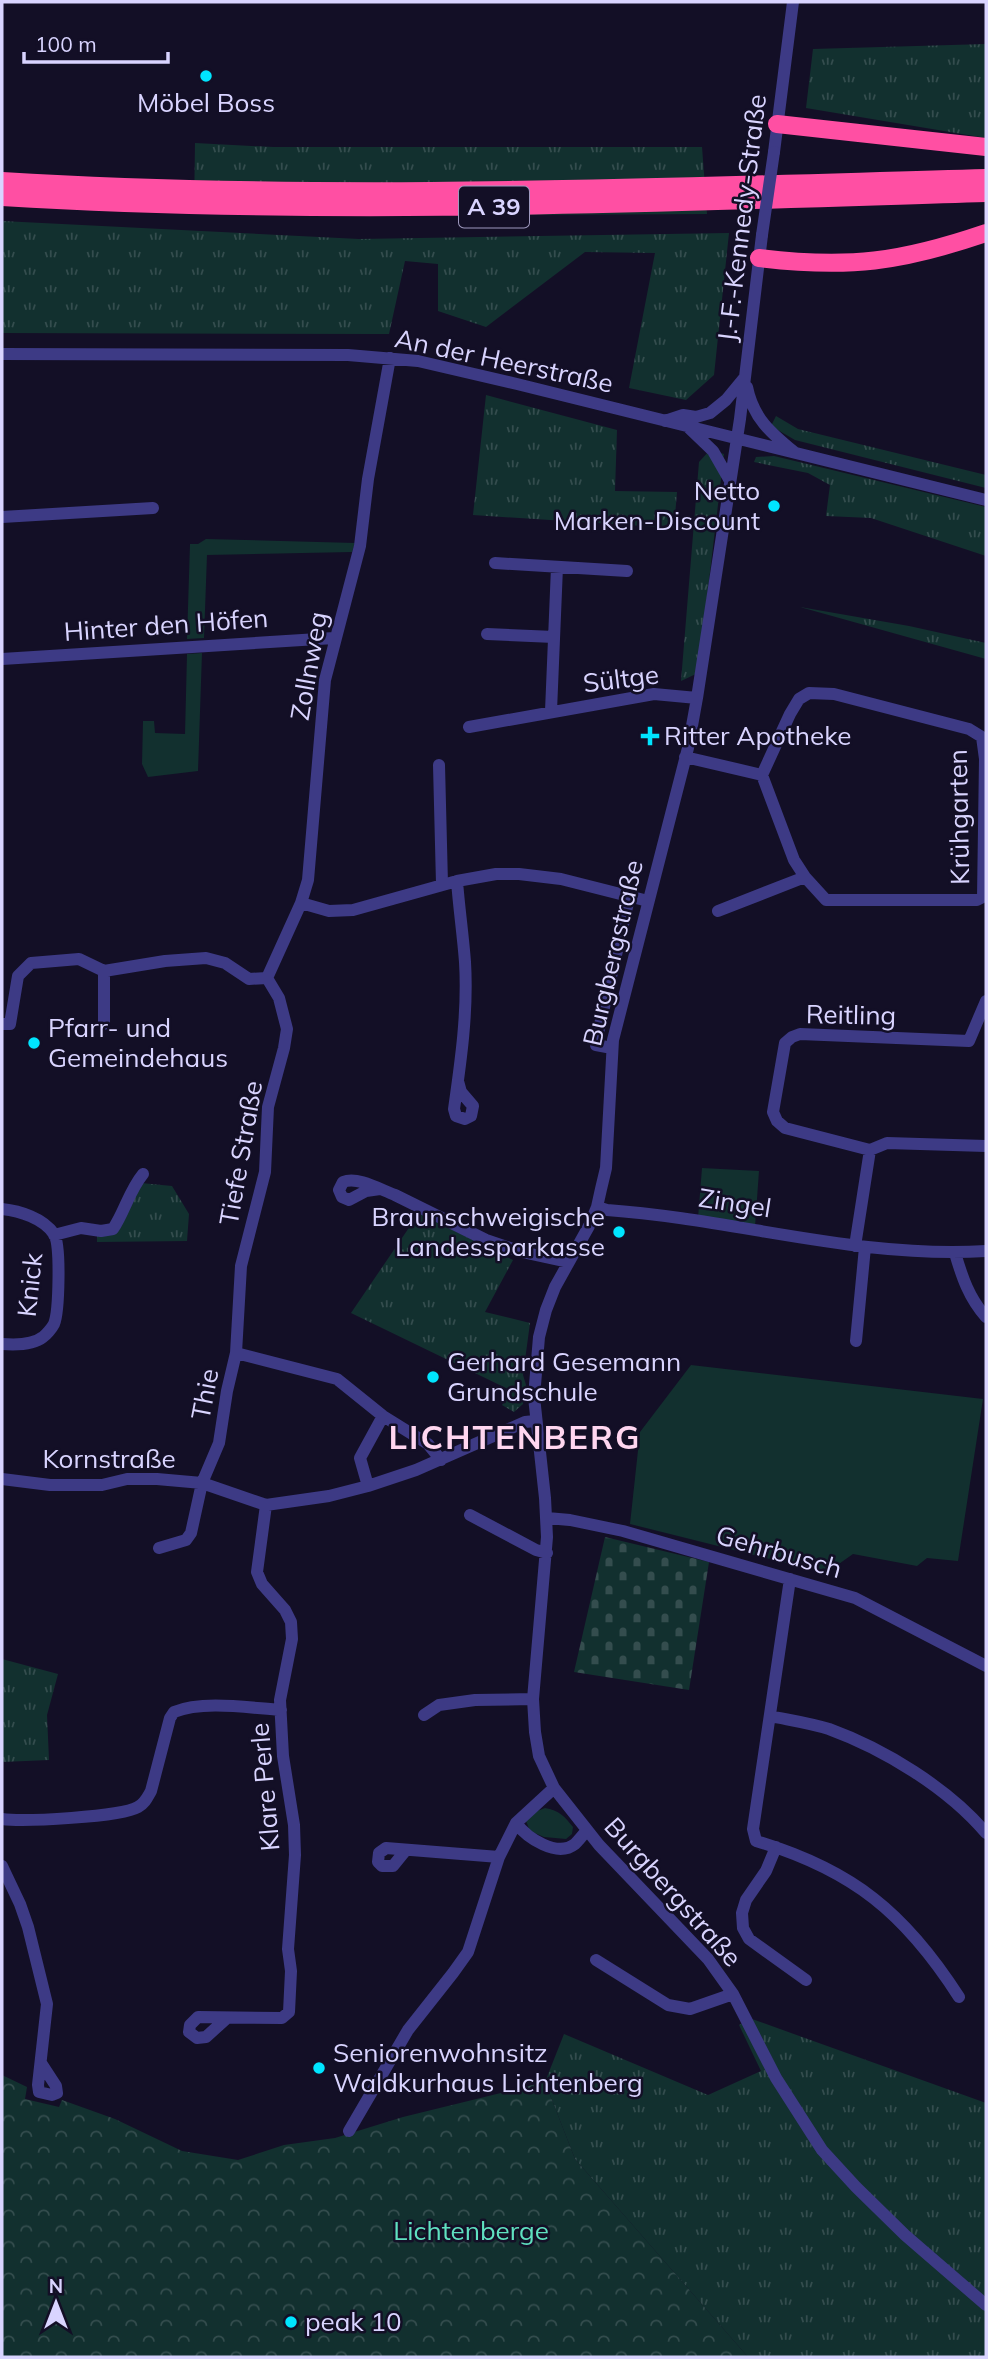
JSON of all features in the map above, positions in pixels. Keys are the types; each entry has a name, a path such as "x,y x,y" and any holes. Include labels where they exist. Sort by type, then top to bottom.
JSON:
{"highway":[{"path":"777,124 986,147"},
{"name":"A 39","path":"2,181 257,192 422,192 986,178"},
{"name":"A 39","path":"2,197 243,207 422,208 631,205 986,193"},
{"path":"759,258 814,263 863,263 929,251 986,233"}],"street":[{"name":"J.-F.-Kennedy-Straße","path":"736,439 793,2"},
{"name":"An der Heerstraße","path":"2,354 348,355 390,358 455,369 986,500"},
{"name":"Zollnweg","path":"261,979 302,904 308,880 323,694 334,638 361,540 368,479 390,358"},
{"path":"664,421 683,415 710,413 726,400 745,376"},
{"path":"745,376 750,401 759,420 796,454"},
{"path":"689,428 713,450 729,479"},
{"name":"Burgbergstraße","path":"736,439 697,698 685,757 612,1048 606,1168 597,1207 568,1262 542,1321 534,1380 535,1421 547,1518 547,1553 533,1699 539,1756 554,1788 587,1830 639,1889 696,1946 733,1994 776,2077 822,2150 905,2235 986,2305"},
{"path":"2,517 153,508"},
{"path":"495,564 627,571"},
{"name":"Sültge","path":"551,712 557,567"},
{"path":"487,634 554,637"},
{"name":"Hinter den Höfen","path":"2,659 334,638"},
{"name":"Krühgarten","path":"820,692 969,729 982,737 986,759 983,897 977,900 826,900 794,860 762,775 799,699 809,693 820,692"},
{"name":"Sültge","path":"469,727 654,694 697,698"},
{"path":"685,757 762,775"},
{"path":"439,765 442,884"},
{"path":"302,904 329,911 353,910 442,884 487,875 519,874 561,879 648,901"},
{"path":"718,911 805,877"},
{"path":"457,881 466,993 458,1081"},
{"path":"612,1048 596,1045 596,1042 628,903 632,897"},
{"path":"2,1024 10,1024 18,976 31,962 79,959 103,971 165,961 206,958 219,960 244,977 261,979"},
{"path":"103,971 104,1024"},
{"name":"Tiefe Straße","path":"236,1353 241,1266 265,1172 268,1107 284,1048 286,1030 279,999 261,979"},
{"name":"Reitling","path":"986,1001 969,1041 800,1034 792,1037 785,1043 773,1112 777,1121 785,1128 870,1150 887,1143 986,1146"},
{"path":"856,1341 860,1247 870,1150"},
{"name":"Knick","path":"54,1235 81,1228 101,1231 113,1229 143,1174"},
{"path":"380,1189 486,1240 522,1252 568,1262"},
{"name":"Zingel","path":"597,1207 698,1220 860,1247 955,1253 986,1251"},
{"name":"Knick","path":"2,1209 32,1217 44,1224 54,1235 59,1248 54,1323 43,1337 36,1340 2,1344"},
{"path":"955,1253 963,1281 977,1307 986,1317"},
{"path":"236,1353 337,1379 383,1416 428,1444 441,1460"},
{"name":"Thie","path":"159,1548 189,1537 202,1483 219,1443 236,1353"},
{"path":"368,1486 360,1458 383,1416"},
{"name":"Kornstraße","path":"2,1479 50,1485 102,1485 127,1479 202,1483 266,1505 329,1496 368,1486 441,1460 525,1422 535,1421"},
{"name":"Klare Perle","path":"227,2018 282,2018 289,2012 291,1971 288,1949 295,1855 294,1825 282,1756 281,1710 291,1631 285,1610 262,1584 257,1572 266,1505"},
{"path":"470,1515 536,1550 547,1553"},
{"name":"Gehrbusch","path":"547,1518 623,1531 855,1598 986,1666"},
{"path":"790,1579 753,1829 756,1842 776,1847 830,1870 884,1904 934,1957 959,1997"},
{"path":"424,1715 439,1704 533,1699"},
{"path":"2,1819 117,1814 137,1808 146,1801 151,1790 170,1718 174,1712 181,1709 215,1707 281,1710"},
{"path":"770,1716 827,1729 870,1746 925,1779 976,1821 986,1833"},
{"path":"349,2131 408,2030 468,1952 499,1857 516,1823 554,1788"},
{"path":"516,1823 524,1835 535,1842 563,1849 574,1845 587,1830"},
{"path":"776,1847 766,1871 746,1900 741,1913 743,1928 749,1938 806,1980"},
{"path":"406,1850 499,1857"},
{"path":"2,1866 28,1927 47,2004 41,2063"},
{"path":"596,1960 668,2005 690,2010 733,1994"}],"green space":[{"path":"986,44 986,138 806,108 813,49"},
{"path":"195,143 273,147 702,147 707,214 194,213"},
{"path":"2,221 359,239 729,233 714,375 686,400 629,388 655,253 585,252 486,327 438,311 438,264 405,261 389,334 2,333"},
{"path":"486,395 617,430 615,491 677,492 674,528 473,515"},
{"path":"776,416 798,429 986,475 986,488 795,440 771,426"},
{"path":"710,450 724,454 698,673 681,681 699,462"},
{"path":"774,456 986,507 986,556 871,518 826,516 830,485 808,473 754,462 756,457"},
{"path":"206,539 355,543 352,552 207,555 204,638 187,639 190,544 198,544"},
{"path":"800,607 986,643 986,659"},
{"path":"202,653 198,771 148,777 142,764 143,721 154,721 155,733 185,734 187,654"},
{"path":"702,1168 759,1171 755,1227 698,1218"},
{"path":"141,1183 172,1186 189,1214 187,1241 97,1242 97,1234 111,1233"},
{"path":"419,1213 513,1260 485,1312 530,1323 523,1375 526,1385 523,1404 514,1412 502,1405 512,1391 351,1313"},
{"path":"691,1365 983,1399 958,1561 927,1558 917,1566 853,1554 826,1573 630,1524 640,1432"},
{"path":"605,1537 709,1562 689,1690 574,1672"},
{"path":"2,1659 58,1674 47,1715 49,1760 2,1762"},
{"path":"545,1808 564,1817 573,1827 572,1834 566,1839 544,1837 530,1831 526,1821 532,1813"},
{"path":"752,2019 986,2103 986,2357 748,2357 575,2159 545,2082 564,2034 708,2095 761,2071 739,2025"},
{"name":"Lichtenberge","path":"2,2075 27,2087 25,2099 59,2107 62,2100 115,2119 182,2151 238,2160 284,2145 335,2138 403,2117 545,2082 575,2159 748,2357 2,2357"}],"place":[{"name":"Möbel Boss","path":"206,76"},
{"name":"Netto Marken-Discount","path":"774,506"},
{"name":"Ritter Apotheke","path":"650,736"},
{"name":"Pfarr- und Gemeindehaus","path":"34,1043"},
{"name":"Braunschweigische Landessparkasse","path":"619,1232"},
{"name":"Gerhard Gesemann Grundschule","path":"433,1377"},
{"name":"Seniorenwohnsitz Waldkurhaus Lichtenberg","path":"319,2068"},
{"name":"peak 10","path":"291,2322"}],"district":[{"name":"LICHTENBERG","path":"515,1437"}]}
